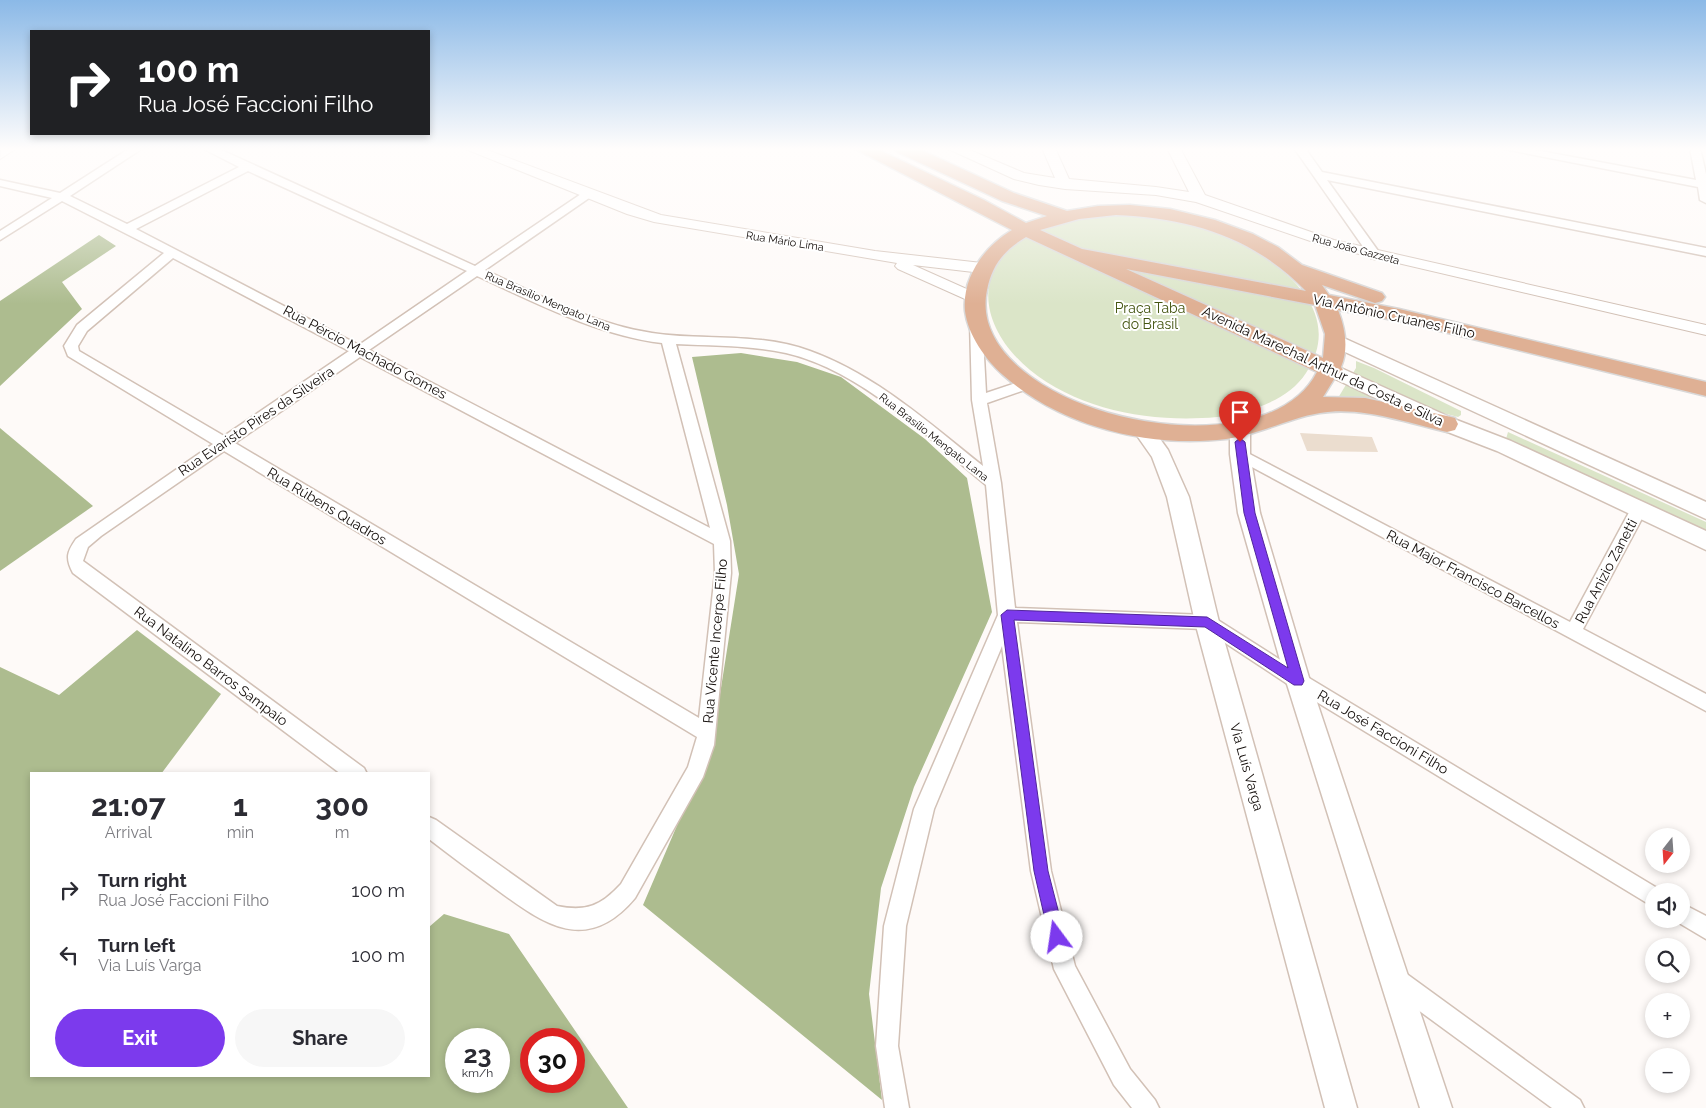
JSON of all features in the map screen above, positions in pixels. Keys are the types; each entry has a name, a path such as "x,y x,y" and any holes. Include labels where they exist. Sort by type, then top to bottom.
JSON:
{"main road":[{"name":"Avenida Marechal Arthur da Costa e Silva","path":"967,200 1025,230 1706,541"},
{"path":"1016,200 1065,216"},
{"path":"1287,414 1315,394 1332,370 1336,332 1325,302 1306,278 1293,267 1249,239 1198,220 1171,214 1134,210 1090,212 1065,216 1025,230 1002,245 982,268 974,298 977,320 987,342 1004,364 1028,384 1080,413 1143,430 1193,434 1240,442 1265,423 1287,414 1321,405 1365,406 1447,424"},
{"path":"992,212 1000,224 1002,245"},
{"name":"Via Antônio Cruanes Filho","path":"1079,254 1370,310 1706,389"},
{"name":"Via Antônio Cruanes Filho","path":"1293,267 1361,294 1706,374"},
{"path":"1336,332 1350,312 1370,310"},
{"name":"Avenida Marechal Arthur da Costa e Silva","path":"1336,332 1489,412 1706,511"},
{"path":"1474,434 1489,412"},
{"name":"Via Luís Varga","path":"1143,430 1161,455 1178,497 1207,622 1341,1108"},
{"path":"1240,442 1249,513 1298,681 1436,1108"}],"street":[{"path":"0,236 58,200"},
{"name":"Rua Pércio Machado Gomes","path":"67,200 173,252 722,541"},
{"path":"127,229 184,200"},
{"name":"Rua Brasílio Mengato Lana","path":"320,200 555,307 610,328 668,339 739,341 801,352 837,366 927,430 993,483"},
{"name":"Rua Evaristo Pires da Silveira","path":"76,552 95,532 580,200"},
{"name":"Rua Mário Lima","path":"603,200 632,211 689,225 875,256 982,268"},
{"name":"Rua João Gazzeta","path":"1204,200 1330,243 1374,255 1706,330"},
{"path":"1337,200 1374,255"},
{"path":"1444,200 1706,252"},
{"name":"Rua Rúbens Quadros","path":"173,252 82,328 71,346 73,353 707,733"},
{"name":"Rua Mário Lima","path":"875,256 926,275 974,298"},
{"path":"977,320 980,400 993,483 1007,615 1041,871 1065,969 1122,1077 1147,1108"},
{"name":"Rua Vicente Incerpe Filho","path":"430,828 532,904 553,916 573,920 598,916 616,904 628,891 696,771 707,733 723,573 722,541 668,339"},
{"path":"980,400 1028,384"},
{"name":"Rua Major Francisco Barcellos","path":"1240,442 1573,632 1706,703"},
{"name":"Rua Anizio Zanetti","path":"1573,632 1639,509"},
{"name":"Rua Natalino Barros Sampaio","path":"76,552 75,561 79,568 354,772"},
{"path":"1007,615 1207,622"},
{"path":"897,1108 887,1046 895,926 924,810 1007,615"},
{"name":"Rua José Faccioni Filho","path":"1207,622 1298,681 1645,891"},
{"path":"1690,918 1706,928"},
{"path":"1394,979 1572,1108"}],"green space":[{"name":"Praça Taba do Brasil","path":"1113,215 1158,218 1202,227 1249,248 1272,263 1293,281 1309,301 1318,323 1317,347 1306,373 1298,383 1278,398 1254,409 1217,417 1168,418 1143,416 1095,404 1071,395 1050,384 1030,370 999,335 991,316 988,296 991,278 1000,260 1015,244 1038,231 1065,222"},
{"path":"99,235 116,246 62,282 82,309 0,386 0,301"},
{"path":"741,353 797,362 841,377 925,439 967,478 992,612 914,787 881,888 869,994 882,1100 643,905 699,774 714,732 739,574 727,505 692,357"},
{"path":"1356,361 1461,411 1461,415 1458,417 1398,401 1338,398 1356,368"},
{"path":"0,428 93,506 0,571"},
{"path":"1508,432 1706,522 1706,532 1506,439"},
{"path":"137,630 221,694 162,772 30,772 30,1077 430,1077 430,926 444,914 509,934 573,1028 520,1028 520,1093 585,1093 585,1045 628,1108 0,1108 0,667 59,695"}],"building":[{"path":"1300,433 1372,437 1378,452 1307,451"}],"route":[{"path":"1057,937 1041,871 1007,615 1207,622 1298,681 1249,513 1240,454 1240,442"}]}
